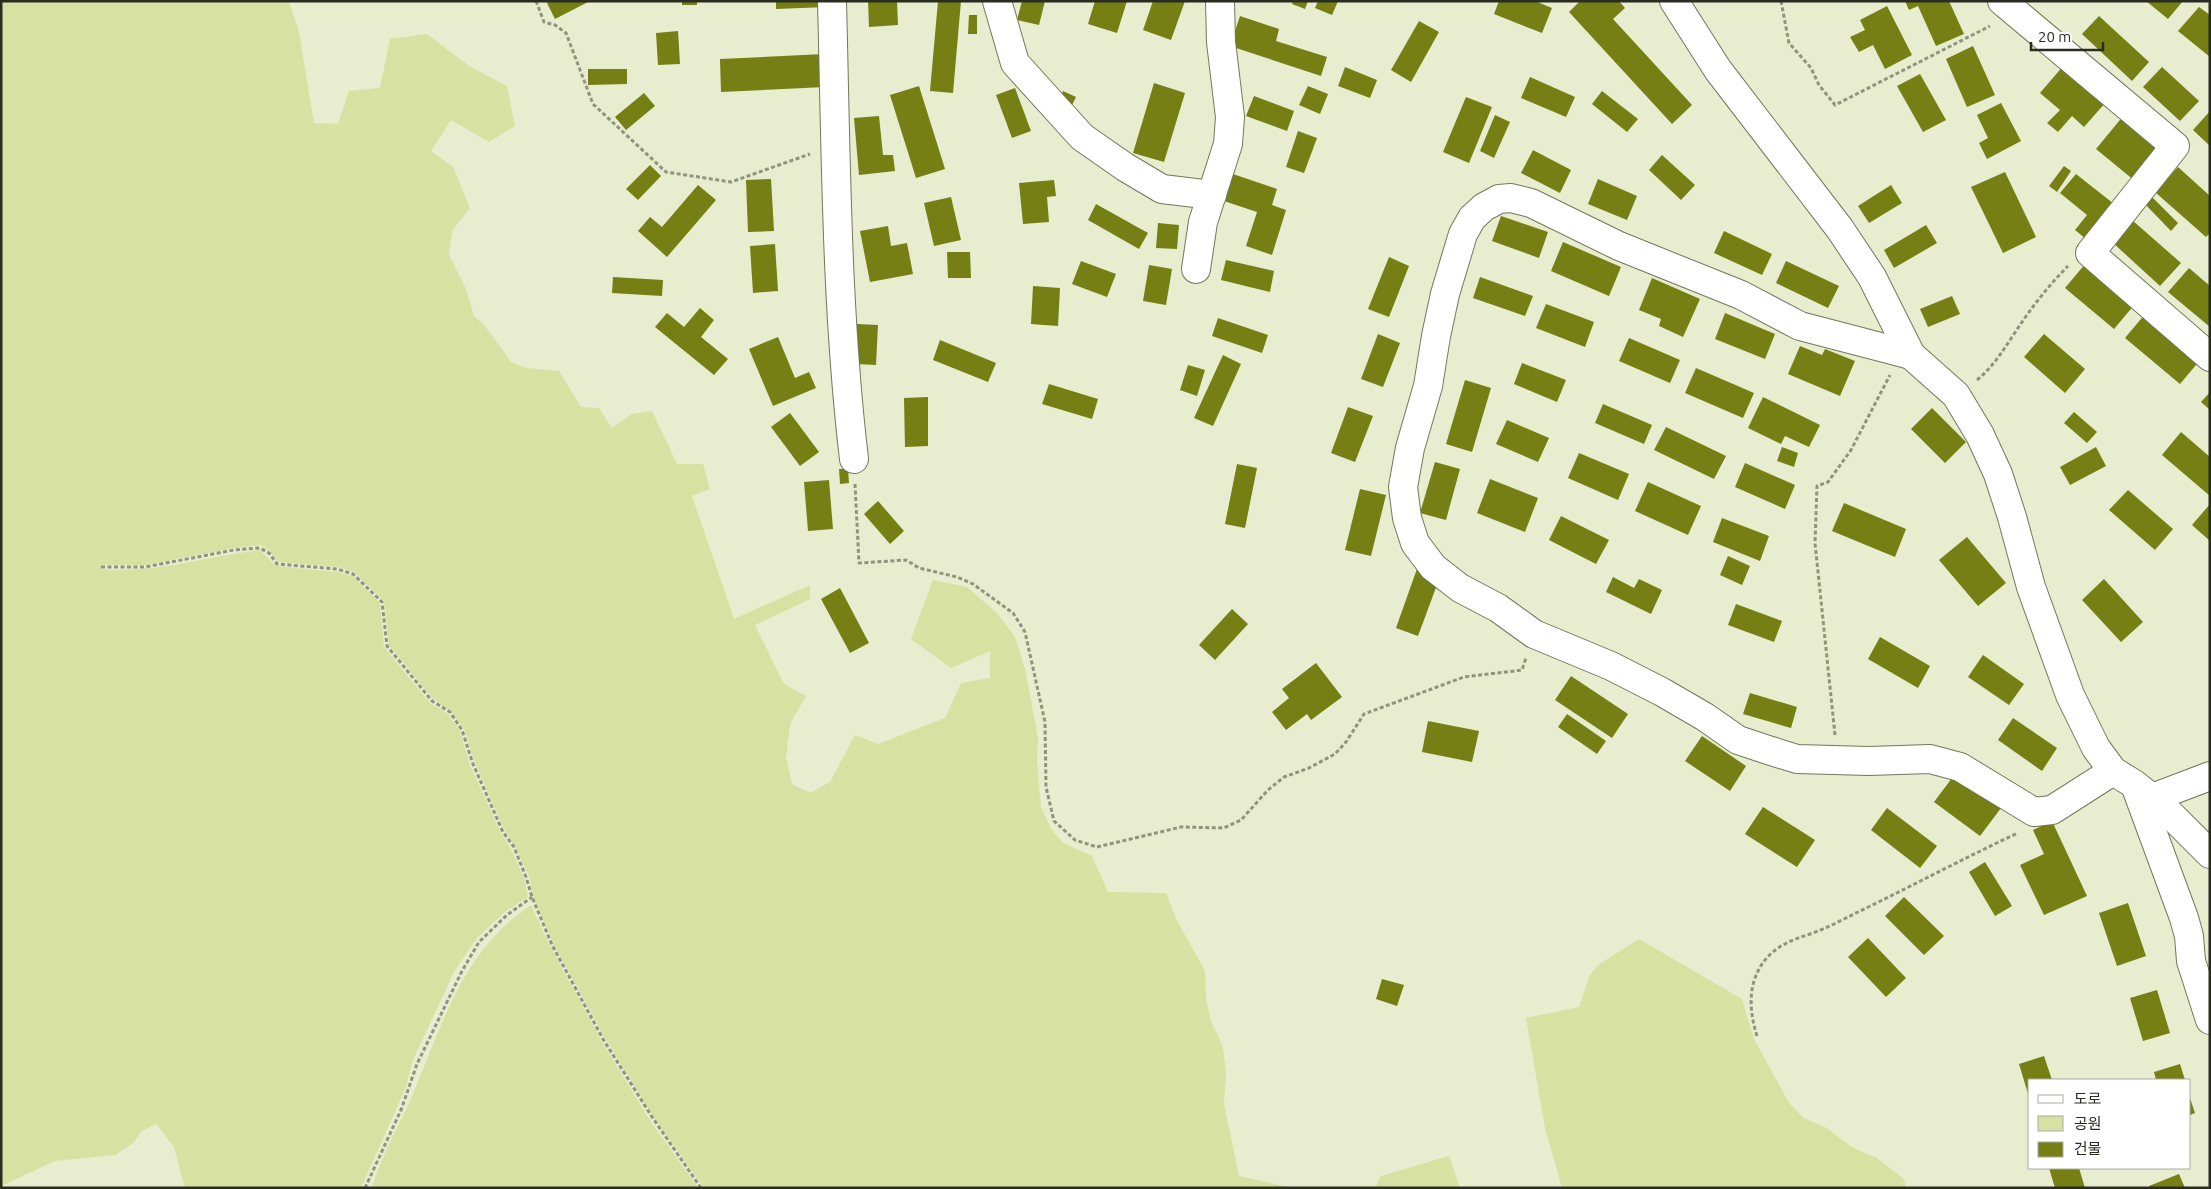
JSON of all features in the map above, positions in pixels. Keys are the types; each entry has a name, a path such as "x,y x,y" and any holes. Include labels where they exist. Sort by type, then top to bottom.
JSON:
{"street":[{"path":"832,1 844,376 854,459"},
{"path":"997,1 1015,63 1082,137 1125,167 1162,189 1212,195"},
{"path":"1196,268 1203,222 1228,144 1230,117 1221,42 1220,1"},
{"path":"1674,1 1718,70 1840,229 1872,277 1906,354"},
{"path":"2009,7 2175,146 2090,253 2210,357"},
{"path":"2210,776 2133,784 2052,810 2034,812 1960,767 1930,759 1797,759 1738,740 1705,717 1662,692 1611,666 1534,634 1498,608 1460,588 1433,567 1415,544 1407,518 1402,487 1410,448 1428,386 1436,336 1455,256 1467,226 1484,207 1499,200 1511,198 1530,203 1619,246 1740,295 1800,326 1906,354 1956,395 1980,435 1998,474 2031,587 2070,695 2096,748 2133,784 2210,854"},
{"path":"2133,784 2184,918 2189,936 2191,961 2210,1020"}],"path":[{"path":"536,1 544,22 555,25 566,33 593,104 666,172 731,182 802,156 836,150"},
{"path":"1781,1 1789,44 1811,68 1819,86 1834,105 2009,7"},
{"path":"1956,395 1982,375 2001,356 2016,330 2054,280 2082,253 2090,253"},
{"path":"1838,760 1815,543 1817,486 1828,482 1851,450 1906,354"},
{"path":"854,459 859,563 906,560 919,568 957,577 974,584 1013,613 1026,632 1045,722 1046,787 1054,821 1074,840 1097,847 1181,827 1224,828 1241,820 1268,790 1284,777 1309,768 1335,754 1346,742 1364,714 1464,677 1522,670 1534,634"},
{"path":"101,567 145,567 234,550 260,548 269,553 277,564 337,569 353,574 382,602 387,646 432,701 450,712 462,730 473,764 503,832 514,847 552,945 604,1039 652,1117 702,1188"},
{"path":"1757,1036 1750,1003 1752,988 1757,973 1765,960 1777,948 1859,912 2022,831 2052,810"},
{"path":"365,1188 401,1110 417,1064 462,971 479,942 507,915 532,897"}],"green space":[{"path":"1,1 289,1 299,32 314,123 338,124 349,91 380,88 390,39 427,34 469,66 507,86 515,126 489,142 451,120 431,151 453,167 470,208 452,231 449,255 466,289 474,316 485,326 511,362 526,368 559,371 581,407 599,408 612,428 632,414 652,411 677,464 703,464 710,489 692,496 734,619 810,585 810,599 755,625 784,684 806,696 790,724 786,758 792,784 810,793 830,782 855,735 878,744 945,718 961,683 990,678 990,651 951,668 911,639 933,580 967,587 997,613 1015,637 1025,669 1038,738 1037,762 1041,807 1051,829 1063,843 1092,856 1108,892 1166,893 1176,919 1205,971 1206,999 1211,1021 1223,1047 1226,1074 1224,1104 1239,1176 1292,1188 704,1188 653,1116 605,1038 554,945 533,896 529,876 515,846 505,831 475,763 464,729 451,711 433,699 389,645 384,601 354,572 338,567 278,562 261,545 234,548 145,565 101,565 101,569 121,570 161,567 260,550 276,566 337,572 352,576 380,603 384,647 430,703 448,714 460,731 470,765 524,878 528,897 506,911 477,938 455,970 412,1062 406,1087 361,1188 185,1188 174,1147 156,1124 142,1131 132,1144 115,1155 55,1161 1,1186"},
{"path":"531,905 550,946 601,1040 649,1119 698,1188 372,1188 385,1153 412,1096 457,991 471,967 488,944 507,923"},
{"path":"1639,939 1742,999 1754,1039 1789,1103 1804,1118 1828,1129 1853,1148 1877,1158 1904,1179 1906,1188 1562,1188 1545,1128 1526,1018 1579,1007 1590,975 1598,965"},
{"path":"1449,1156 1460,1188 1375,1188 1381,1176"}],"building":[{"path":"550,1 590,1 555,19 547,3"},
{"path":"682,1 697,1 697,5 682,5"},
{"path":"776,1 827,1 827,7 776,9"},
{"path":"868,1 897,1 898,25 869,27"},
{"path":"938,1 961,1 953,93 930,91"},
{"path":"1022,1 1045,1 1039,25 1017,20"},
{"path":"1095,1 1127,1 1117,33 1088,24"},
{"path":"1153,1 1185,1 1171,40 1143,30"},
{"path":"1293,1 1308,1 1305,9 1292,4"},
{"path":"1318,1 1338,1 1332,15 1315,8"},
{"path":"1499,1 1535,1 1552,8 1542,33 1494,14"},
{"path":"1580,1 1619,1 1625,8 1613,19 1692,105 1672,124 1569,12"},
{"path":"1905,1 1949,1 1964,34 1936,46 1918,6 1909,10"},
{"path":"2146,1 2183,1 2168,19"},
{"path":"1887,6 1912,55 1885,69 1873,45 1859,52 1850,37 1865,30 1860,20"},
{"path":"2199,7 2210,15 2210,57 2178,31"},
{"path":"969,15 977,15 977,34 968,34"},
{"path":"1240,16 1279,29 1276,41 1327,57 1321,76 1230,46"},
{"path":"2099,16 2149,62 2132,81 2082,34"},
{"path":"1419,21 1439,32 1411,82 1391,70"},
{"path":"678,31 680,64 658,65 656,33"},
{"path":"1973,46 1995,95 1967,107 1946,59"},
{"path":"824,54 825,87 721,92 720,59"},
{"path":"2064,65 2106,102 2084,127 2072,116 2058,132 2047,123 2060,110 2040,93"},
{"path":"1345,67 1377,80 1370,98 1338,86"},
{"path":"2162,67 2199,101 2180,121 2143,87"},
{"path":"588,69 627,69 627,84 588,85"},
{"path":"1920,74 1946,120 1923,132 1897,86"},
{"path":"1530,77 1575,97 1566,117 1521,98"},
{"path":"1154,83 1185,93 1164,162 1133,153"},
{"path":"919,86 945,169 916,178 890,95"},
{"path":"1308,86 1328,94 1320,114 1299,105"},
{"path":"1015,88 1031,131 1012,138 996,95"},
{"path":"1063,91 1076,97 1072,105 1059,100"},
{"path":"1602,91 1638,119 1627,132 1592,104"},
{"path":"644,93 655,106 626,130 615,117"},
{"path":"1254,96 1294,111 1287,131 1246,116"},
{"path":"1466,97 1492,107 1469,163 1443,152"},
{"path":"2001,103 2021,141 1987,159 1979,143 1988,138 1977,115"},
{"path":"2210,111 2210,146 2193,130"},
{"path":"1495,115 1510,122 1494,158 1480,151"},
{"path":"2124,115 2163,146 2135,181 2096,149"},
{"path":"879,116 883,155 893,155 895,171 859,175 854,118"},
{"path":"1298,131 1317,138 1304,173 1286,167"},
{"path":"1533,150 1571,170 1560,193 1521,173"},
{"path":"1662,155 1695,185 1681,200 1649,170"},
{"path":"650,165 661,176 638,200 626,189"},
{"path":"2064,166 2071,171 2057,192 2049,186"},
{"path":"2178,167 2210,196 2210,233 2206,237 2155,192"},
{"path":"2005,172 2036,237 2003,253 1971,187"},
{"path":"1233,174 1277,189 1272,205 1286,210 1272,255 1246,246 1257,212 1224,201"},
{"path":"2076,174 2114,204 2086,239 2075,230 2087,215 2060,193"},
{"path":"771,179 774,231 748,232 746,180"},
{"path":"1598,179 1637,196 1627,220 1588,204"},
{"path":"1054,180 1056,196 1047,197 1049,222 1023,224 1019,183"},
{"path":"698,185 716,200 667,257 638,231 650,217 662,227"},
{"path":"1891,185 1902,203 1869,223 1858,206"},
{"path":"2151,196 2178,223 2171,231 2144,203"},
{"path":"951,197 961,240 934,246 924,203"},
{"path":"1096,204 1148,233 1139,249 1088,220"},
{"path":"1501,216 1548,232 1539,258 1492,241"},
{"path":"2132,220 2181,263 2160,286 2112,242"},
{"path":"1158,223 1179,225 1177,249 1156,248"},
{"path":"1926,225 1937,243 1894,268 1884,250"},
{"path":"888,226 891,246 907,243 913,274 870,282 860,231"},
{"path":"1724,231 1772,254 1762,275 1714,253"},
{"path":"1563,242 1621,267 1609,296 1551,271"},
{"path":"775,244 778,291 753,293 750,246"},
{"path":"947,252 970,252 971,278 948,278"},
{"path":"1389,257 1409,266 1389,317 1368,309"},
{"path":"1226,260 1274,271 1270,292 1221,280"},
{"path":"1081,261 1116,274 1107,297 1072,284"},
{"path":"1786,261 1839,286 1828,308 1776,283"},
{"path":"2086,263 2135,304 2114,329 2065,288"},
{"path":"1149,265 1172,269 1166,305 1143,301"},
{"path":"2189,268 2210,286 2210,327 2168,292"},
{"path":"613,277 663,280 662,296 612,293"},
{"path":"1480,277 1533,296 1525,316 1473,298"},
{"path":"1652,278 1700,299 1683,337 1659,326 1661,319 1639,310"},
{"path":"1033,286 1060,288 1058,326 1031,324"},
{"path":"1952,296 1960,314 1928,327 1920,309"},
{"path":"1546,304 1594,322 1585,347 1536,328"},
{"path":"700,308 714,320 701,337 728,359 714,375 655,327 667,313 684,327"},
{"path":"1725,313 1775,334 1765,359 1715,339"},
{"path":"2146,313 2201,359 2180,384 2125,338"},
{"path":"1218,318 1268,335 1262,353 1212,336"},
{"path":"857,324 878,325 876,365 856,364"},
{"path":"1378,334 1400,343 1383,387 1361,379"},
{"path":"2044,334 2085,369 2065,393 2024,357"},
{"path":"778,337 795,378 809,372 816,388 773,406 749,349"},
{"path":"1629,338 1680,360 1670,383 1619,361"},
{"path":"940,340 996,363 988,382 933,360"},
{"path":"1800,346 1822,355 1825,349 1855,361 1840,396 1788,374"},
{"path":"1223,355 1241,364 1213,426 1194,418"},
{"path":"1522,363 1566,380 1557,402 1514,384"},
{"path":"1188,365 1205,370 1197,396 1180,390"},
{"path":"1696,368 1754,393 1743,418 1685,393"},
{"path":"1465,380 1491,388 1472,452 1446,444"},
{"path":"1049,384 1098,399 1092,419 1042,404"},
{"path":"2210,392 2210,410 2201,402"},
{"path":"928,397 928,446 905,447 904,398"},
{"path":"1763,397 1820,425 1809,447 1785,436 1781,444 1748,428"},
{"path":"1603,404 1652,425 1644,444 1595,423"},
{"path":"1348,407 1373,416 1355,462 1331,453"},
{"path":"1932,408 1966,442 1945,463 1911,429"},
{"path":"2074,412 2097,432 2087,443 2064,423"},
{"path":"790,413 819,452 800,466 771,427"},
{"path":"1507,420 1549,438 1538,462 1496,444"},
{"path":"1666,427 1726,456 1714,479 1654,450"},
{"path":"2181,432 2210,457 2210,496 2162,455"},
{"path":"1782,447 1798,453 1794,467 1777,461"},
{"path":"2096,447 2106,466 2070,485 2060,467"},
{"path":"1579,453 1629,474 1618,500 1568,478"},
{"path":"1435,462 1460,469 1446,520 1420,513"},
{"path":"1745,463 1795,485 1785,509 1735,487"},
{"path":"1237,464 1257,468 1245,528 1225,524"},
{"path":"839,469 848,469 849,483 840,484"},
{"path":"1490,479 1538,498 1525,532 1477,513"},
{"path":"829,480 833,529 808,531 804,482"},
{"path":"1648,482 1701,506 1688,535 1635,511"},
{"path":"1360,489 1386,495 1371,556 1345,550"},
{"path":"2128,490 2173,529 2155,550 2109,510"},
{"path":"878,501 904,531 890,544 864,514"},
{"path":"1844,503 1906,529 1895,557 1832,531"},
{"path":"2210,504 2210,541 2192,525"},
{"path":"1561,516 1609,540 1596,564 1549,540"},
{"path":"1722,518 1769,536 1760,561 1713,542"},
{"path":"1967,537 2006,583 1978,606 1939,560"},
{"path":"1728,556 1750,566 1742,585 1720,575"},
{"path":"1418,566 1441,574 1418,636 1396,628"},
{"path":"1613,577 1634,588 1639,579 1662,590 1651,614 1606,592"},
{"path":"2104,579 2143,622 2121,642 2082,600"},
{"path":"840,588 869,643 850,653 821,599"},
{"path":"1736,604 1782,621 1774,642 1728,625"},
{"path":"1232,609 1248,624 1215,660 1199,645"},
{"path":"1880,637 1930,666 1918,688 1868,659"},
{"path":"1983,655 2024,684 2009,705 1968,677"},
{"path":"1316,663 1342,697 1311,720 1307,714 1286,730 1272,712 1289,698 1282,689"},
{"path":"1571,676 1628,714 1612,738 1555,700"},
{"path":"1750,693 1797,707 1791,728 1743,714"},
{"path":"1567,714 1606,741 1597,754 1558,727"},
{"path":"2013,718 2057,748 2042,771 1998,740"},
{"path":"1428,721 1479,731 1472,762 1422,752"},
{"path":"1702,736 1746,766 1730,791 1685,761"},
{"path":"1955,774 2001,808 1980,836 1934,802"},
{"path":"1763,807 1815,840 1797,867 1745,834"},
{"path":"1887,808 1937,846 1920,868 1871,830"},
{"path":"2052,821 2087,896 2044,915 2020,865 2044,854 2033,830"},
{"path":"1985,862 2012,906 1995,916 1969,872"},
{"path":"1904,897 1944,936 1924,955 1885,916"},
{"path":"2128,903 2146,956 2117,966 2099,913"},
{"path":"1868,938 1906,978 1886,997 1848,957"},
{"path":"1382,979 1404,985 1397,1006 1376,999"},
{"path":"2157,990 2170,1033 2143,1041 2130,998"},
{"path":"2044,1056 2052,1079 2028,1079 2028,1094 2019,1064"},
{"path":"2180,1064 2185,1079 2156,1079 2154,1072"},
{"path":"2191,1101 2195,1113 2191,1115"},
{"path":"2049,1169 2079,1169 2085,1188 2055,1188"},
{"path":"2179,1174 2185,1188 2150,1188 2149,1186"}]}
